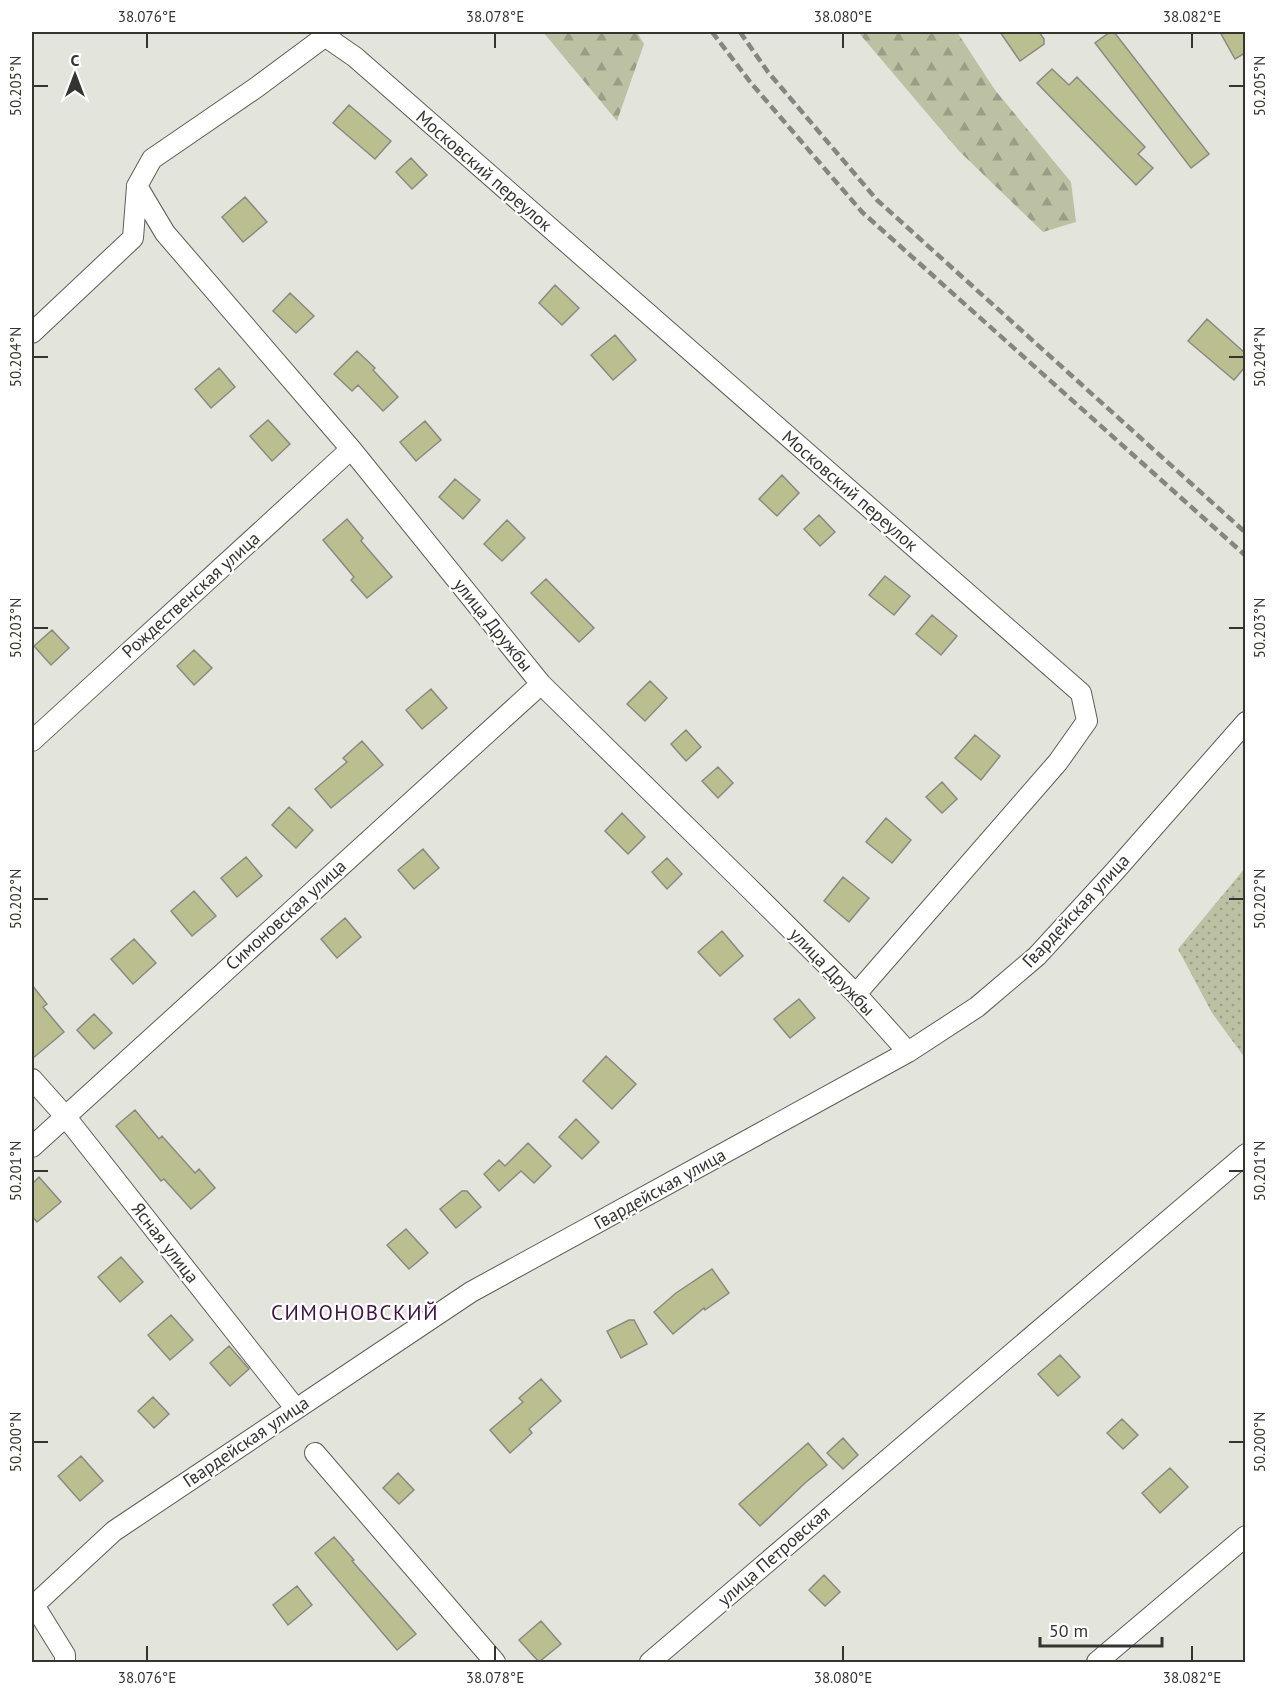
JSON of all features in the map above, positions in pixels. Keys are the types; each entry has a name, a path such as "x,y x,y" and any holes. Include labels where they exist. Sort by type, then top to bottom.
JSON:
{"street":[{"path":"32,333 133,238 137,186 152,159 329,34"},
{"name":"Московский переулок","path":"329,34 1081,693 1087,721 1058,762 856,994"},
{"name":"улица Дружбы","path":"137,186 165,233 351,449 541,684 856,994 908,1052"},
{"name":"Рождественская улица","path":"32,741 351,449"},
{"name":"Симоновская улица","path":"32,1147 541,684"},
{"name":"Гвардейская улица","path":"33,1606 114,1531 471,1292 908,1052 977,1007 1037,956 1115,871 1245,722"},
{"name":"Ясная улица","path":"32,1079 65,1116 296,1409"},
{"name":"улица Петровская","path":"650,1662 1245,1154"},
{"path":"315,1453 495,1662"},
{"path":"1097,1662 1245,1536"},
{"path":"33,1606 65,1655 64,1662"}],"green space":[{"path":"543,32 637,32 644,44 617,121"},
{"path":"858,32 957,32 995,90 1071,182 1076,222 1043,232 959,151"},
{"path":"1245,868 1245,1058 1212,1013 1178,949"}],"building":[{"path":"1000,32 1039,32 1044,39 1044,44 1020,61"},
{"path":"1110,32 1114,32 1209,154 1191,168 1095,43"},
{"path":"1220,32 1245,32 1245,53 1235,59"},
{"path":"1052,69 1069,85 1077,77 1145,147 1138,154 1153,168 1136,185 1037,83"},
{"path":"349,105 391,141 375,159 333,123"},
{"path":"411,158 427,175 412,189 396,172"},
{"path":"245,197 267,222 243,242 222,217"},
{"path":"555,285 579,308 562,325 539,303"},
{"path":"290,293 314,316 296,333 273,311"},
{"path":"1207,319 1245,353 1245,367 1234,380 1188,341"},
{"path":"615,335 636,360 613,380 591,355"},
{"path":"357,351 375,368 373,370 398,397 383,411 358,385 352,391 334,374"},
{"path":"219,368 235,387 211,408 195,389"},
{"path":"268,420 290,444 272,461 250,436"},
{"path":"425,421 441,440 416,461 400,442"},
{"path":"782,475 799,493 777,516 759,499"},
{"path":"455,479 480,500 463,519 439,497"},
{"path":"819,515 835,532 820,546 804,529"},
{"path":"347,519 363,538 361,541 392,577 367,598 351,580 354,577 323,540"},
{"path":"507,520 525,538 502,561 484,544"},
{"path":"885,576 910,596 894,615 869,595"},
{"path":"546,579 594,628 579,642 531,593"},
{"path":"932,615 957,636 941,655 916,634"},
{"path":"52,630 69,648 51,665 34,646"},
{"path":"194,650 212,668 194,685 177,666"},
{"path":"650,681 667,698 645,721 627,704"},
{"path":"431,689 447,708 422,729 406,710"},
{"path":"686,730 701,747 686,761 671,744"},
{"path":"975,735 1000,756 981,780 955,758"},
{"path":"362,741 383,765 331,808 315,789 347,762 343,758"},
{"path":"718,767 733,783 718,798 702,781"},
{"path":"942,782 957,799 942,813 926,797"},
{"path":"289,807 313,830 296,848 272,825"},
{"path":"622,813 645,837 628,854 605,831"},
{"path":"886,818 911,840 892,863 866,842"},
{"path":"423,849 439,868 414,889 398,870"},
{"path":"246,857 262,876 237,897 221,878"},
{"path":"667,858 682,874 667,889 652,872"},
{"path":"843,877 869,898 849,922 824,901"},
{"path":"194,891 216,916 192,936 171,911"},
{"path":"345,918 361,937 337,958 321,939"},
{"path":"722,931 743,956 720,976 698,952"},
{"path":"134,939 156,963 133,984 111,959"},
{"path":"32,985 47,1004 43,1007 64,1032 32,1059"},
{"path":"799,999 815,1018 790,1038 774,1019"},
{"path":"94,1014 112,1033 94,1049 77,1030"},
{"path":"606,1056 636,1084 612,1109 583,1081"},
{"path":"135,1110 159,1139 162,1136 195,1173 199,1169 215,1188 191,1209 164,1179 161,1181 116,1126"},
{"path":"576,1119 599,1142 582,1159 559,1137"},
{"path":"528,1143 551,1166 534,1183 521,1171 499,1191 484,1174 499,1160 505,1166"},
{"path":"39,1177 61,1202 37,1222 32,1216 32,1184"},
{"path":"462,1191 467,1191 481,1207 456,1228 440,1209"},
{"path":"406,1229 428,1253 409,1269 387,1245"},
{"path":"121,1257 143,1282 120,1302 98,1277"},
{"path":"712,1269 729,1293 705,1310 704,1308 673,1334 654,1312 676,1293"},
{"path":"171,1315 193,1340 170,1360 148,1335"},
{"path":"629,1320 634,1320 647,1344 621,1358 607,1331"},
{"path":"229,1346 249,1369 230,1386 210,1363"},
{"path":"1060,1355 1080,1377 1058,1396 1038,1374"},
{"path":"541,1379 561,1401 529,1429 532,1433 510,1453 490,1430 523,1402 519,1398"},
{"path":"153,1397 169,1414 154,1428 138,1411"},
{"path":"1122,1419 1138,1435 1123,1449 1107,1433"},
{"path":"843,1438 858,1455 843,1469 827,1453"},
{"path":"808,1443 827,1465 760,1526 739,1504"},
{"path":"81,1456 103,1481 80,1501 58,1476"},
{"path":"1170,1468 1188,1487 1160,1513 1142,1493"},
{"path":"398,1473 414,1490 399,1504 383,1488"},
{"path":"334,1537 416,1634 397,1650 315,1553"},
{"path":"824,1575 840,1592 825,1606 809,1590"},
{"path":"297,1586 312,1605 288,1625 273,1605"},
{"path":"541,1621 561,1644 539,1662 519,1640"}],"railway":[{"path":"712,32 751,83 862,212 1246,556"},
{"path":"740,32 768,72 877,200 1246,533"}],"district":[{"name":"СИМОНОВСКИЙ","path":"355,1313"}]}
